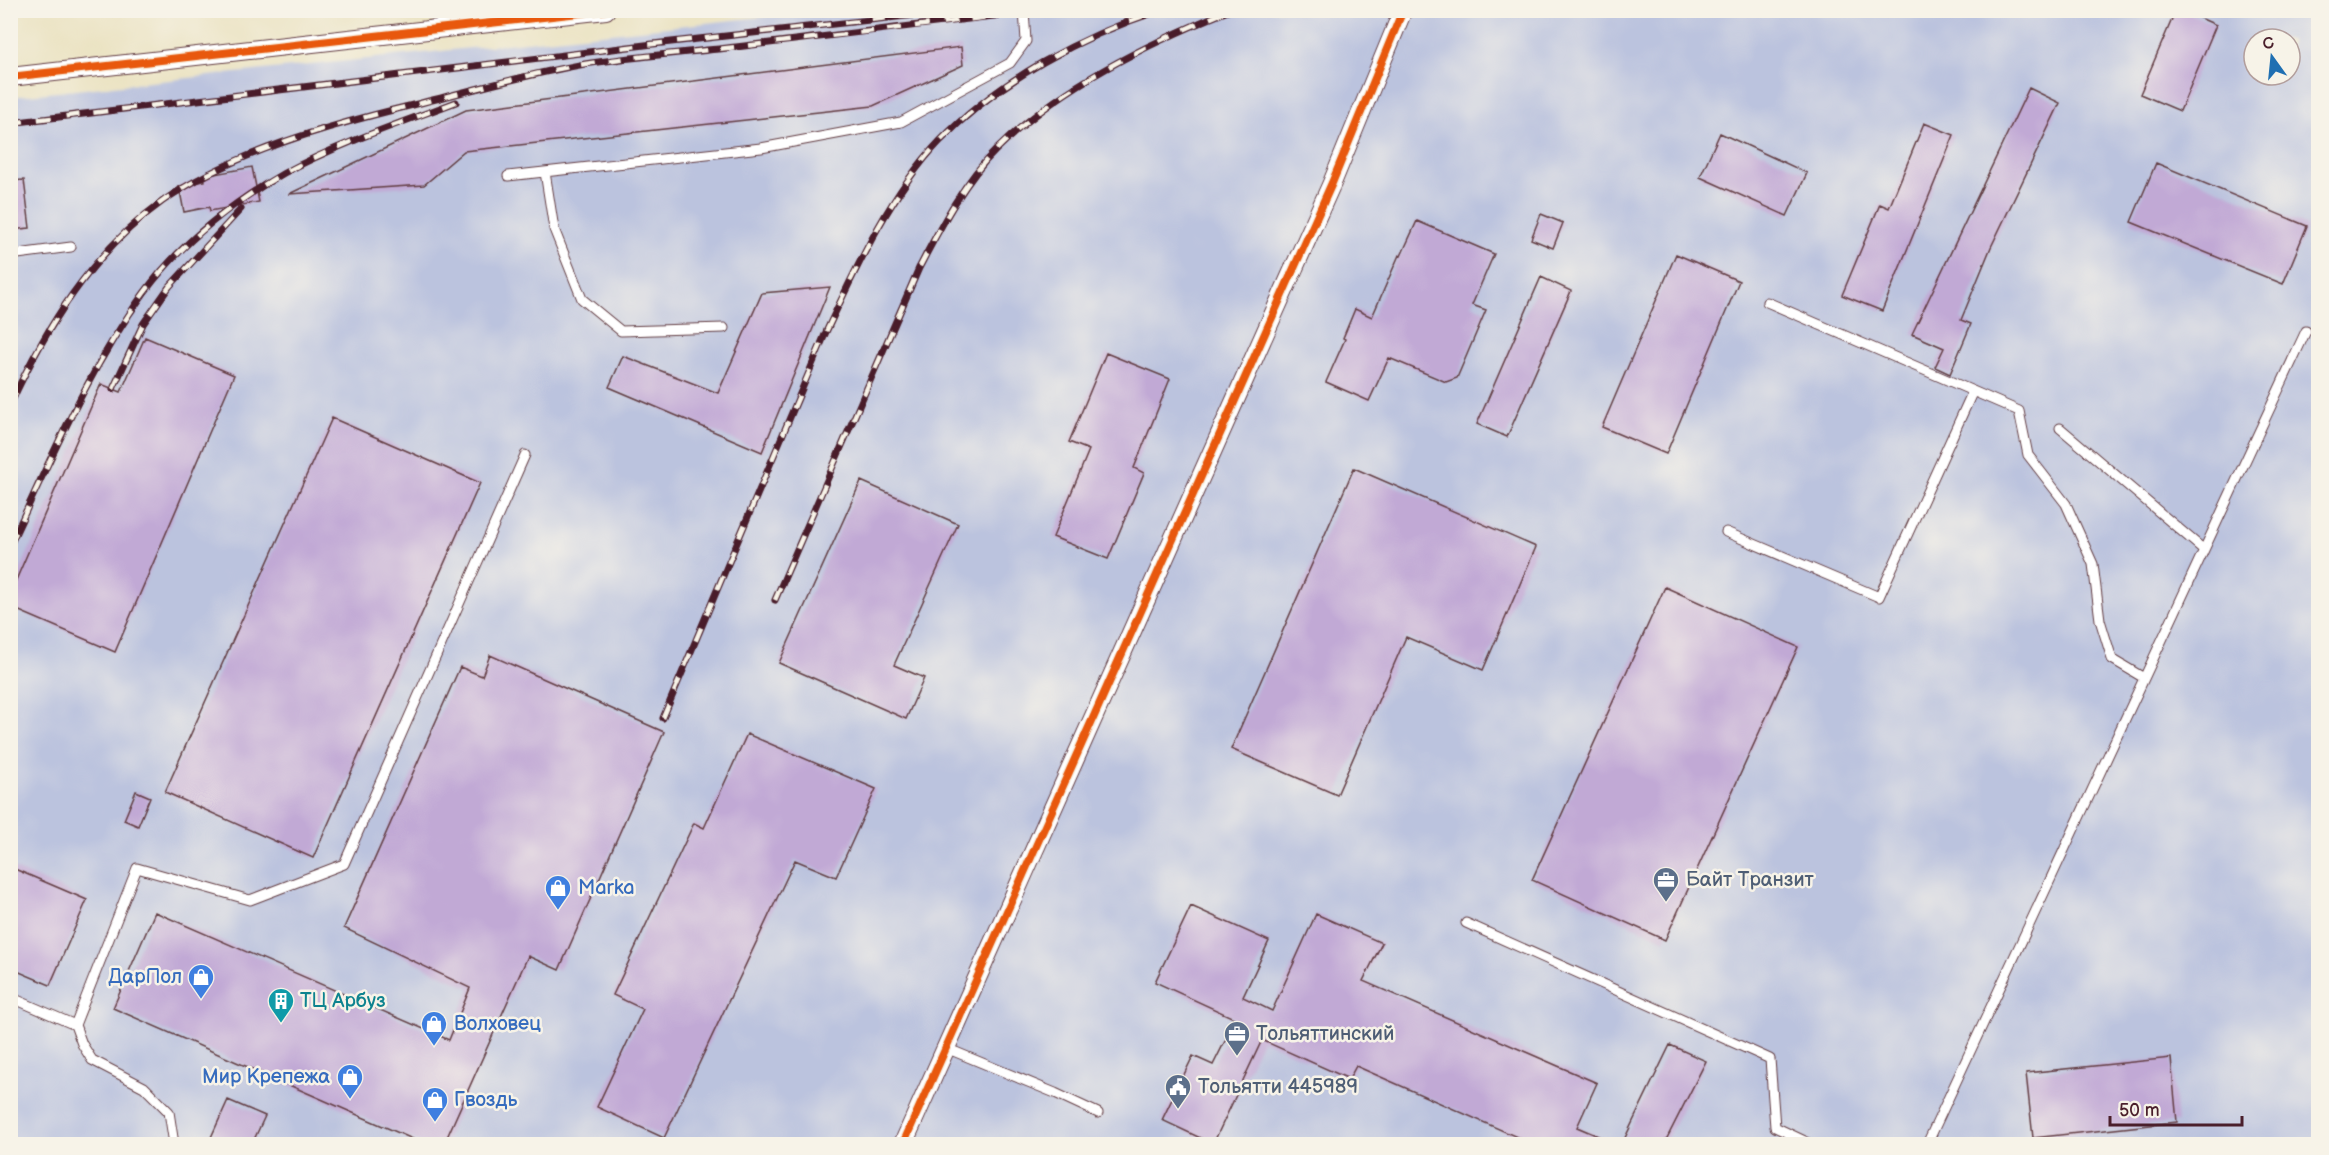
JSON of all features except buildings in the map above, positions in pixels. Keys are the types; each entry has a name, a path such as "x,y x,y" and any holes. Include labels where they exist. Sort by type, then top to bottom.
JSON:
{"street":[{"path":"10,76 606,10"},
{"path":"903,1144 1327,194 1403,10"}],"lane":[{"path":"508,176 761,148 901,122 1010,63 1026,41 1024,10"},
{"path":"545,172 554,229 582,299 621,331 724,328"},
{"path":"10,255 72,247"},
{"path":"1767,302 2019,411 2028,455 2066,504 2093,564 2100,621 2112,659 2144,678"},
{"path":"1927,1144 2306,331"},
{"path":"1726,532 1879,597 1973,391"},
{"path":"2061,428 2204,550"},
{"path":"174,1144 169,1112 144,1087 93,1060 82,1044 75,1025 137,868 250,900 344,864 525,455"},
{"path":"1466,923 1770,1059 1775,1127 1811,1144"},
{"path":"10,997 75,1025"},
{"path":"946,1048 1098,1113"}],"shaded area":[{"path":"827,10 2318,11 2318,1144 11,1144 10,97"}],"railway":[{"path":"10,123 653,44 960,10"},
{"path":"10,405 39,347 73,293 114,243 163,201 190,184 251,154 349,122 520,78 585,64 1044,10"},
{"path":"663,718 826,332 876,232 906,183 940,141 988,98 1043,62 1071,47 1161,10"},
{"path":"775,600 919,268 953,206 973,176 984,162 1021,127 1076,87 1136,52 1230,10"},
{"path":"10,545 71,416 105,353 144,293 190,241 226,211 284,173 390,126 456,102"},
{"path":"113,389 143,324 169,287 241,209"}],"cycle path":[{"path":"10,77 606,10"},
{"path":"903,1144 1332,183 1403,10"}],"place":[{"name":"Байт Транзит","path":"1666,903"},
{"name":"Marka","path":"558,911"},
{"name":"ДарПол","path":"201,1000"},
{"name":"ТЦ Арбуз","path":"281,1024"},
{"name":"Волховец","path":"434,1047"},
{"name":"Тольяттинский","path":"1237,1057"},
{"name":"Мир Крепежа","path":"350,1100"},
{"name":"Тольятти 445989","path":"1178,1110"},
{"name":"Гвоздь","path":"435,1123"}]}
